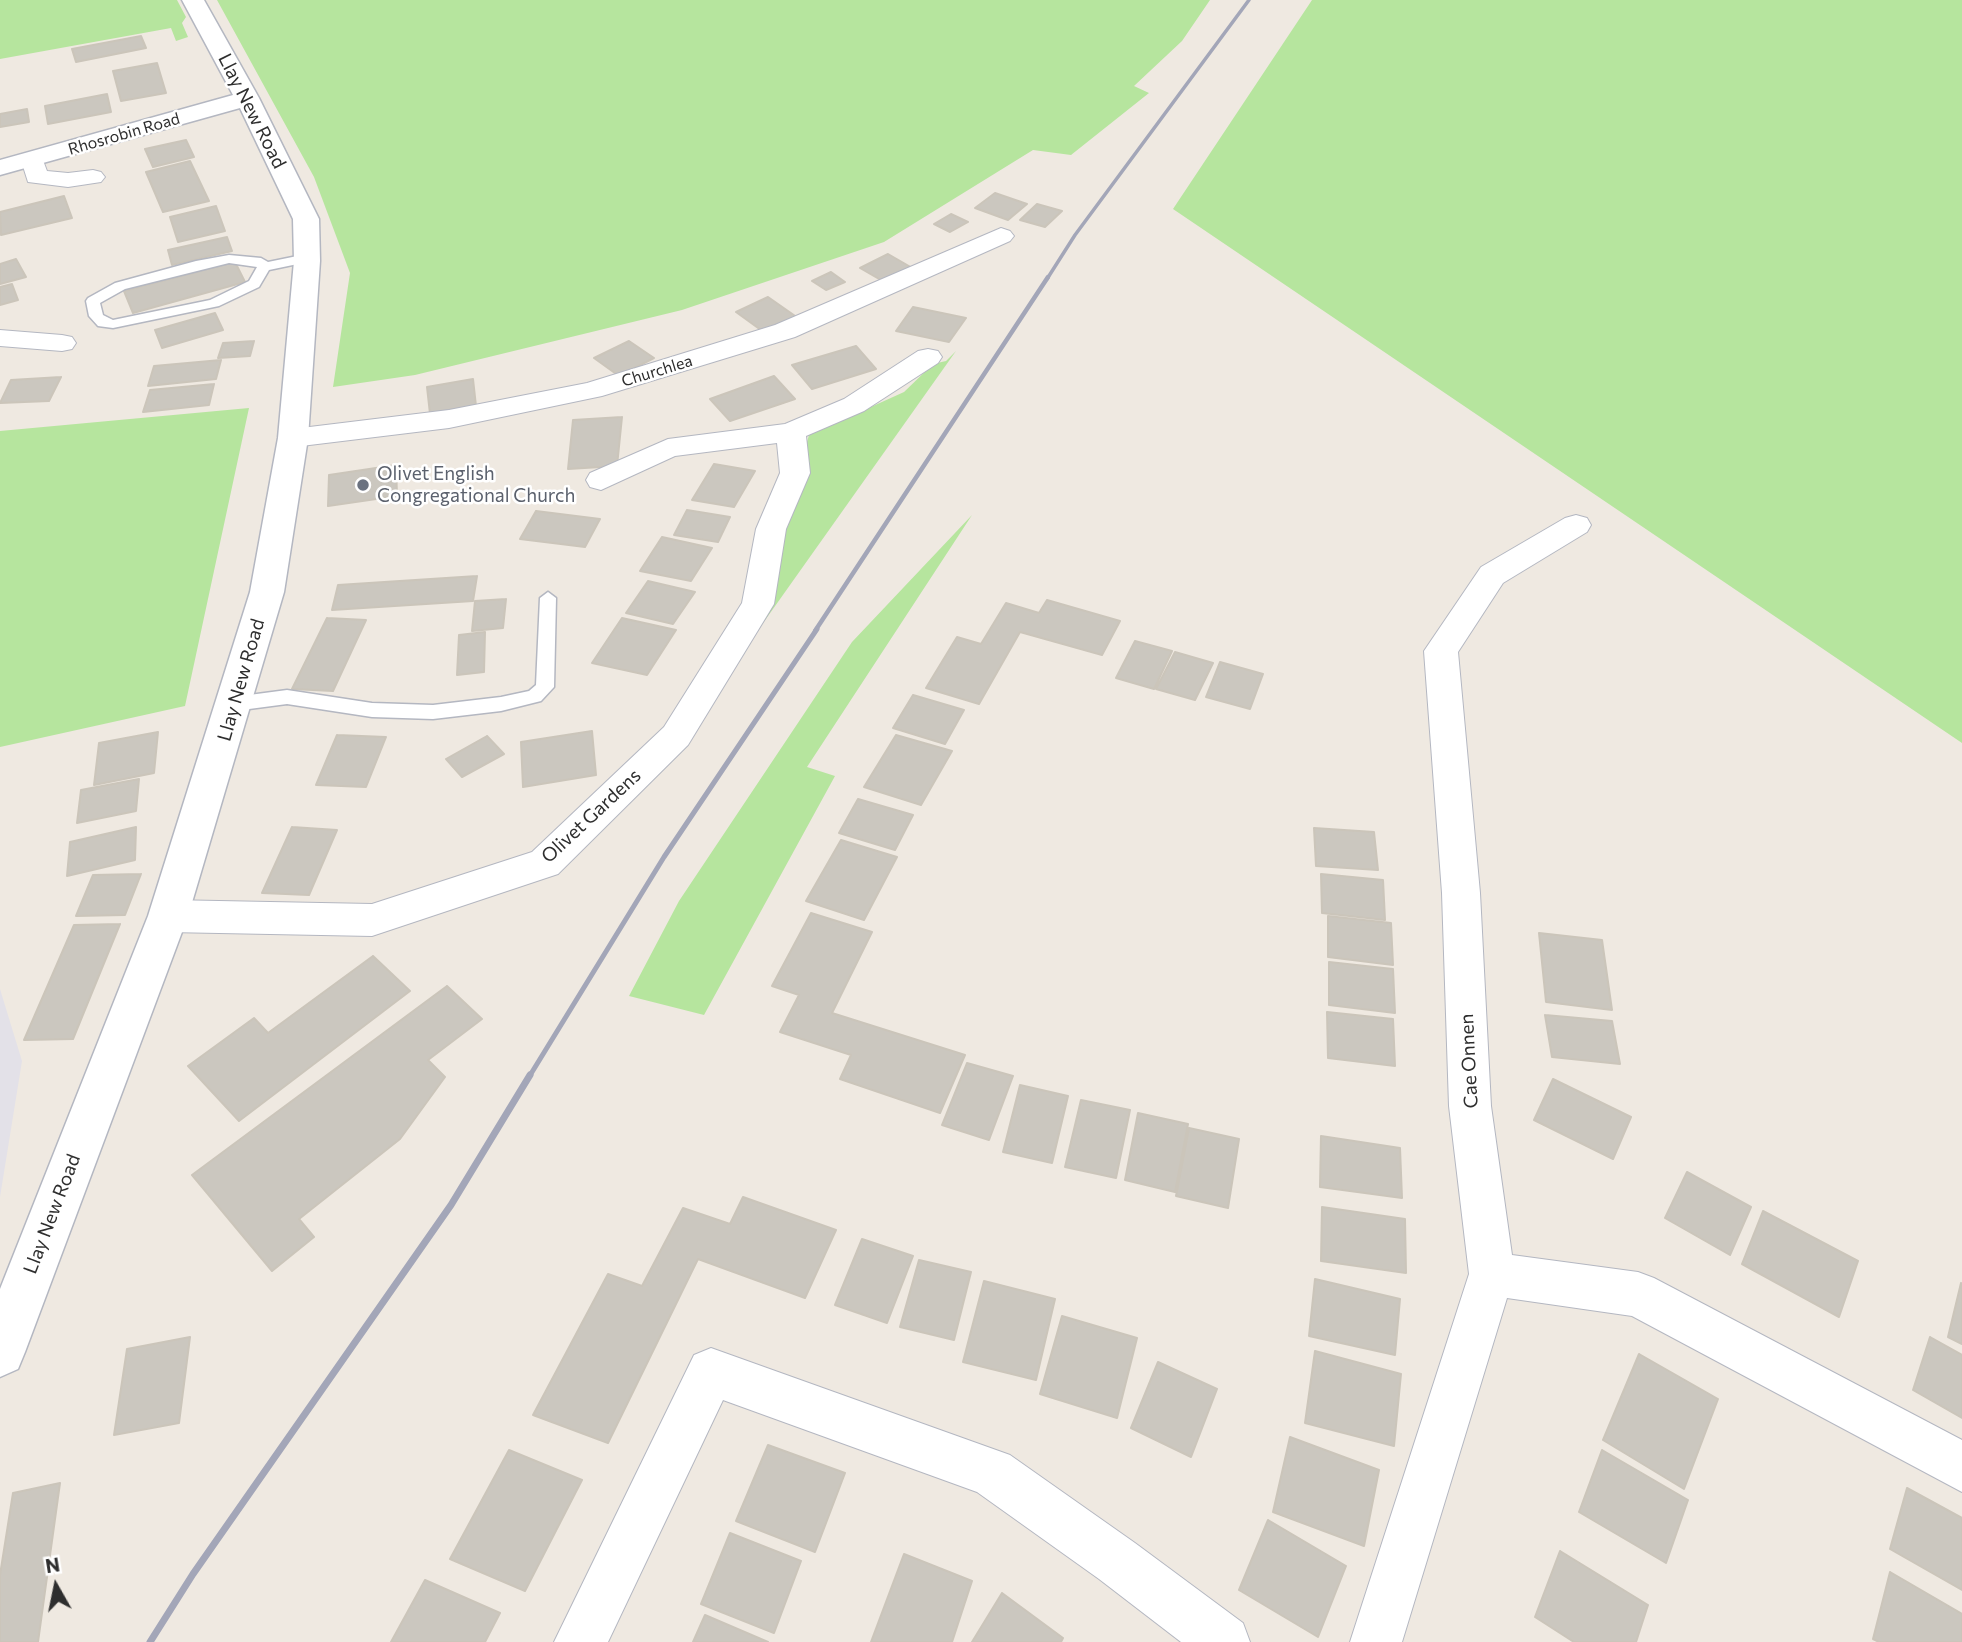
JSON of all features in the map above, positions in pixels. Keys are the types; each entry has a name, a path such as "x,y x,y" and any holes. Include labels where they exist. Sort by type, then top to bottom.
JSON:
{"main road":[{"name":"Llay New Road","path":"0,1352 168,916 267,592 293,438 307,258 306,219 247,98 193,0"},
{"name":"Rhosrobin Road","path":"0,168 247,98"}],"street":[{"path":"33,160 36,177 68,180 93,177"},
{"name":"Churchlea","path":"293,438 449,419 592,390 785,331 1001,236"},
{"path":"0,338 62,343"},
{"path":"601,480 668,448 791,432 854,405 928,357"},
{"name":"Olivet Gardens","path":"168,916 372,920 545,863 676,736 758,604 771,529 795,473 791,432"},
{"name":"Cae Onnen","path":"1376,1642 1492,1274 1470,1106 1461,892 1441,651 1492,575 1576,525"},
{"path":"1492,1274 1638,1294 1962,1467"},
{"path":"580,1642 711,1372 992,1473 1117,1561 1224,1642"}],"lane":[{"path":"264,267 261,262 229,259 196,265 120,286 93,301 96,316 103,323 113,324 214,303 254,284 264,267 307,258"},
{"path":"234,704 287,697 372,710 433,712 502,704 535,696 545,687 548,598"}],"shaded area":[{"path":"0,989 22,1061 0,1197"}],"green space":[{"path":"0,0 177,0 186,17 182,23 188,37 176,41 171,28 0,59"},
{"path":"217,0 1210,0 1182,41 1134,86 1149,93 1071,155 1033,150 884,242 682,310 415,375 333,387 350,273 314,177"},
{"path":"1312,0 1962,0 1962,743 1173,209"},
{"path":"956,351 751,640 809,435 904,392 933,364 946,361"},
{"path":"249,408 185,706 0,747 0,431"},
{"path":"972,515 807,767 835,776 704,1015 629,996 679,901 852,642"}],"building":[{"path":"141,36 146,48 76,62 72,49"},
{"path":"157,63 166,93 121,101 113,71"},
{"path":"107,94 111,112 48,124 45,106"},
{"path":"27,109 29,122 0,127 0,114"},
{"path":"186,140 194,157 153,167 145,149"},
{"path":"190,161 209,201 163,212 146,172"},
{"path":"995,193 1027,204 1008,220 975,208"},
{"path":"64,196 72,218 1,235 0,212"},
{"path":"1037,204 1062,211 1045,227 1020,220"},
{"path":"216,206 225,231 178,242 170,217"},
{"path":"951,214 968,222 950,232 934,224"},
{"path":"227,237 232,251 172,265 168,250"},
{"path":"888,254 914,269 886,283 860,268"},
{"path":"16,259 26,277 0,284 0,264"},
{"path":"235,262 245,282 133,313 124,291"},
{"path":"831,272 845,282 826,290 812,281"},
{"path":"12,284 18,300 0,305 0,287"},
{"path":"768,297 798,318 765,333 736,312"},
{"path":"913,307 966,318 949,342 896,331"},
{"path":"215,313 223,330 162,348 155,330"},
{"path":"254,341 250,356 218,358 223,343"},
{"path":"629,341 654,358 619,376 594,358"},
{"path":"856,346 876,369 812,389 792,365"},
{"path":"221,360 216,379 148,386 154,366"},
{"path":"774,376 795,399 730,421 710,399"},
{"path":"61,377 49,401 0,403 11,380"},
{"path":"473,379 476,406 430,414 427,387"},
{"path":"214,384 209,405 143,412 150,390"},
{"path":"622,417 617,466 568,469 573,420"},
{"path":"714,464 755,471 734,507 692,500"},
{"name":"Olivet English Congregational Church","path":"396,465 397,496 328,506 329,475"},
{"path":"687,510 730,517 718,542 674,535"},
{"path":"536,511 600,519 585,547 520,539"},
{"path":"662,537 712,548 691,581 640,571"},
{"path":"477,576 473,601 332,610 338,585"},
{"path":"648,581 695,592 673,624 626,613"},
{"path":"506,599 503,628 472,631 475,601"},
{"path":"1047,600 1120,621 1102,655 1020,632 979,704 926,688 957,637 981,644 1006,603 1039,613"},
{"path":"327,618 366,620 333,691 292,689"},
{"path":"622,618 676,630 647,675 592,663"},
{"path":"485,632 484,672 457,675 459,635"},
{"path":"1135,641 1172,651 1154,689 1116,678"},
{"path":"1175,652 1213,663 1195,700 1156,689"},
{"path":"1220,662 1263,674 1250,709 1206,697"},
{"path":"913,695 964,710 945,744 893,728"},
{"path":"592,731 596,775 523,787 521,742"},
{"path":"158,732 154,773 94,785 99,743"},
{"path":"337,735 386,737 366,787 316,785"},
{"path":"896,735 952,751 921,805 864,787"},
{"path":"487,736 504,754 462,777 446,759"},
{"path":"139,779 136,811 77,823 81,790"},
{"path":"858,799 913,815 895,850 839,833"},
{"path":"136,827 135,860 67,876 70,842"},
{"path":"292,827 337,830 309,895 262,893"},
{"path":"1314,828 1374,832 1378,870 1316,866"},
{"path":"841,840 897,857 864,920 806,901"},
{"path":"141,874 125,915 76,916 93,875"},
{"path":"1321,874 1383,880 1385,920 1322,913"},
{"path":"811,913 872,932 832,1013 965,1055 940,1113 840,1079 851,1055 780,1032 799,995 772,986"},
{"path":"1328,916 1391,923 1393,965 1328,957"},
{"path":"120,924 73,1039 24,1040 74,925"},
{"path":"1539,933 1602,940 1612,1010 1546,1002"},
{"path":"373,956 410,991 239,1121 188,1066 254,1018 268,1033"},
{"path":"1329,962 1393,969 1395,1013 1329,1005"},
{"path":"447,986 482,1019 428,1060 445,1077 400,1139 299,1219 314,1237 272,1271 192,1175"},
{"path":"1327,1012 1393,1019 1395,1066 1328,1058"},
{"path":"1545,1015 1612,1021 1620,1064 1552,1057"},
{"path":"967,1063 1013,1076 989,1140 942,1125"},
{"path":"1553,1079 1631,1117 1613,1159 1534,1120"},
{"path":"1020,1085 1068,1096 1052,1163 1003,1152"},
{"path":"1081,1100 1130,1110 1116,1178 1065,1167"},
{"path":"1138,1113 1188,1124 1175,1192 1125,1180"},
{"path":"1189,1128 1239,1139 1228,1208 1176,1196"},
{"path":"1321,1136 1400,1148 1402,1198 1320,1187"},
{"path":"1687,1172 1751,1207 1730,1255 1665,1218"},
{"path":"743,1197 836,1230 805,1298 698,1259 608,1443 533,1415 608,1274 642,1286 683,1208 730,1224"},
{"path":"1322,1207 1405,1219 1406,1273 1321,1261"},
{"path":"1763,1211 1858,1261 1839,1317 1742,1264"},
{"path":"862,1239 913,1256 887,1323 835,1305"},
{"path":"919,1260 971,1272 954,1340 900,1327"},
{"path":"1315,1279 1400,1299 1395,1355 1309,1336"},
{"path":"984,1281 1055,1299 1036,1380 963,1362"},
{"path":"1962,1284 1962,1344 1948,1337"},
{"path":"1062,1316 1137,1338 1117,1418 1040,1394"},
{"path":"190,1337 179,1423 114,1435 127,1349"},
{"path":"1930,1337 1962,1355 1962,1418 1913,1390"},
{"path":"1315,1351 1401,1374 1394,1446 1305,1423"},
{"path":"1639,1354 1718,1399 1684,1489 1603,1440"},
{"path":"1158,1362 1217,1389 1191,1457 1131,1428"},
{"path":"1290,1437 1379,1470 1364,1546 1273,1512"},
{"path":"768,1445 845,1473 815,1552 736,1521"},
{"path":"509,1450 582,1480 525,1591 450,1559"},
{"path":"1602,1450 1688,1500 1666,1563 1579,1512"},
{"path":"60,1483 38,1642 0,1642 0,1575 13,1493"},
{"path":"1907,1488 1962,1518 1962,1590 1890,1549"},
{"path":"1268,1520 1346,1566 1318,1637 1239,1590"},
{"path":"730,1533 801,1561 774,1633 701,1604"},
{"path":"1560,1551 1648,1605 1636,1642 1574,1642 1535,1617"},
{"path":"904,1554 972,1581 952,1642 871,1642"},
{"path":"1890,1572 1962,1614 1962,1642 1879,1642 1873,1639"},
{"path":"425,1580 500,1613 485,1642 391,1642"},
{"path":"1002,1593 1063,1638 1061,1642 972,1642"},
{"path":"705,1615 768,1642 693,1642"}],"railway":[{"path":"1047,279 1075,235 1249,0"},
{"path":"815,631 1048,277"},
{"path":"529,1077 664,857 817,629"},
{"path":"150,1642 193,1574 451,1205 530,1075"}],"place":[{"name":"Olivet English Congregational Church","path":"363,485"}]}
